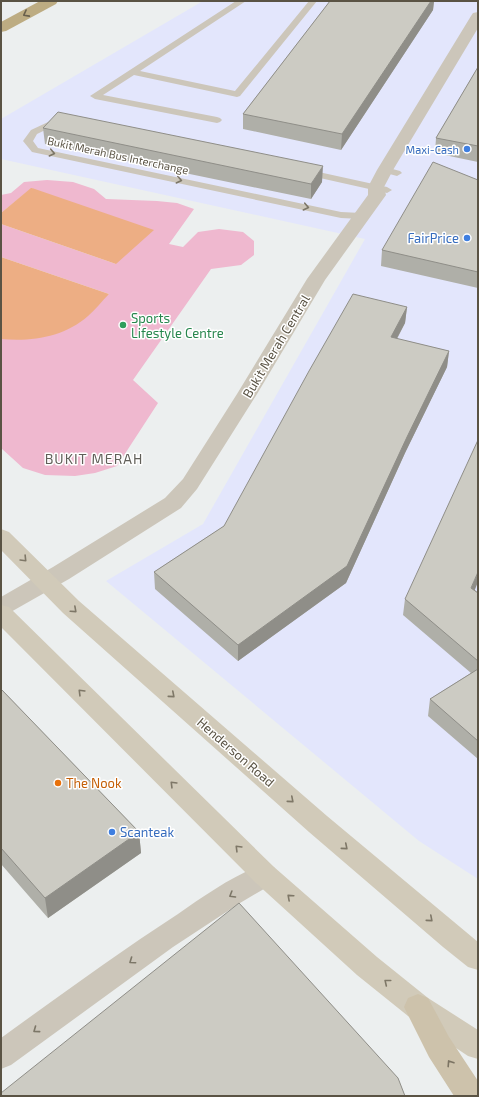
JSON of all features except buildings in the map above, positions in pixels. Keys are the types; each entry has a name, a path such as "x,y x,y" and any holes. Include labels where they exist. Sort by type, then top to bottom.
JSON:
{"highway":[{"path":"1,28 51,1"}],"main road":[{"name":"Henderson Road","path":"1,537 71,607 318,824 452,938 478,958"},
{"path":"1,613 265,875 367,966 418,1007 478,1046"},
{"path":"418,1007 439,1047 471,1096"}],"street":[{"name":"Bukit Merah Central","path":"1,607 46,582 173,503 190,484 247,394 316,280 380,191 478,16"},
{"name":"Bukit Merah Central","path":"391,172 478,34"},
{"path":"1,1055 67,1006 164,939 265,875"}],"lane":[{"path":"217,120 95,96 242,1"},
{"path":"132,72 238,94 313,1"},
{"name":"Bukit Merah Bus Interchange","path":"67,121 59,119 34,132 28,141 35,150 341,215 361,216"},
{"path":"292,169 380,191"}],"shaded area":[{"path":"203,1 478,1 478,879 419,841 106,581 203,524 365,239 1,159 1,119"},
{"name":"Sports Lifestyle Centre","path":"47,180 73,182 94,189 106,199 177,203 194,209 169,244 183,247 198,232 219,229 243,232 254,241 254,255 241,265 211,269 133,380 158,403 117,466 95,473 75,476 45,475 23,468 1,448 1,339 5,339 109,294 1,257 1,224 116,264 32,188 1,213 1,195 11,193 24,182"},
{"path":"31,188 154,230 116,264 1,224 1,213"},
{"path":"1,257 109,294 88,316 69,329 36,339 1,339"}],"place":[{"name":"Maxi-Cash","path":"467,149"},
{"name":"FairPrice","path":"467,238"},
{"name":"Sports Lifestyle Centre","path":"123,325"},
{"name":"The Nook","path":"58,783"},
{"name":"Scanteak","path":"112,832"}],"district":[{"name":"BUKIT MERAH","path":"94,458"}]}
